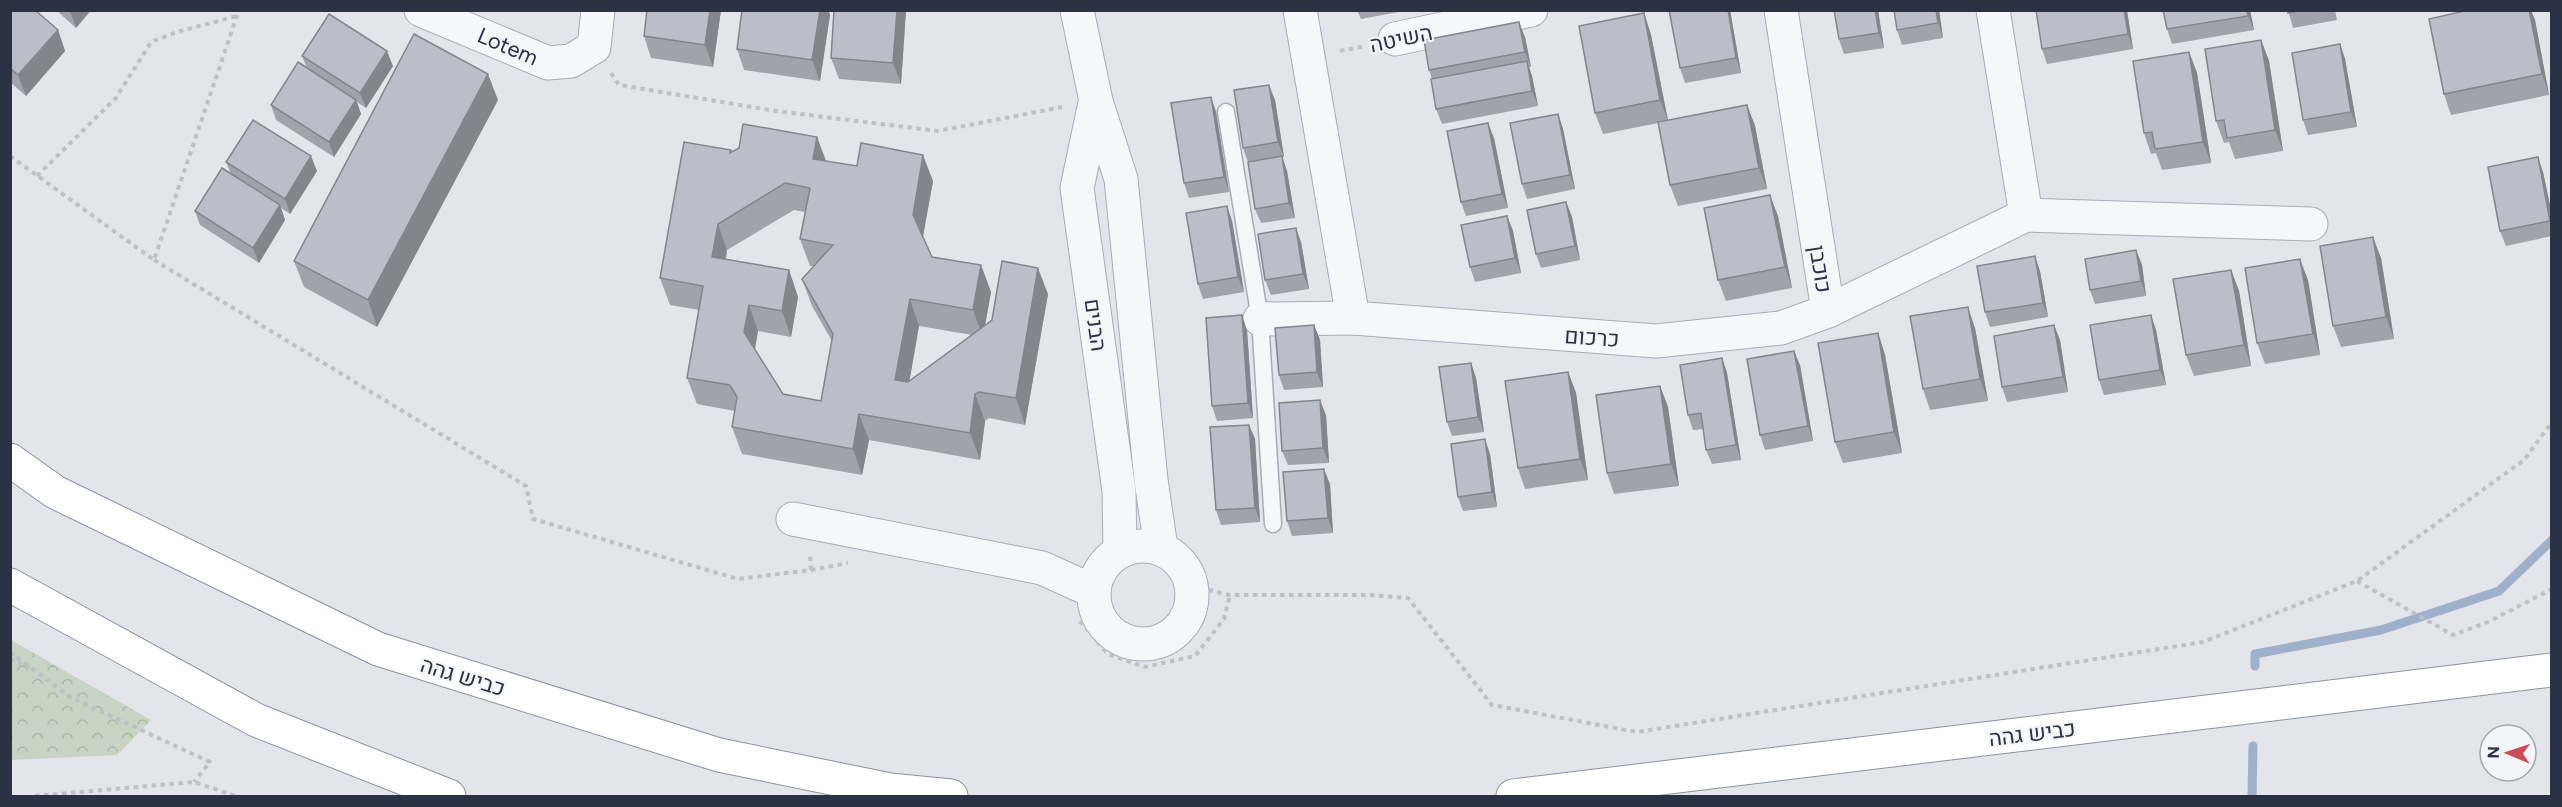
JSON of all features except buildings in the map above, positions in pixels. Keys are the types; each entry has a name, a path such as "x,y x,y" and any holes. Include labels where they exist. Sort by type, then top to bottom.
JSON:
{"highway":[{"name":"כביש גהה","path":"10,460 55,492 378,649 719,755 890,790 951,796"},
{"path":"10,585 256,720 449,796"},
{"name":"כביש גהה","path":"1513,796 2552,669"}],"street":[{"name":"Lotem","path":"421,10 548,63 571,61 594,47"},
{"path":"594,47 598,10"},
{"name":"הבנים","path":"1077,10 1096,101 1121,179 1151,480 1161,549"},
{"path":"1300,10 1353,318"},
{"name":"השיטה","path":"1395,39 1531,10"},
{"name":"כוכבן","path":"1781,10 1828,311 2026,215 2311,224"},
{"path":"1993,11 2026,215"},
{"name":"הבנים","path":"1096,101 1077,188 1119,491 1120,550"},
{"name":"כרכום","path":"1260,319 1353,318 1656,342 1781,328 1828,311"},
{"path":"801,520 1041,568 1083,602 1095,608 1102,623 1113,635 1128,642 1145,644 1175,632 1186,619 1192,603 1191,586 1186,570 1175,557 1161,549 1147,545 1134,546 1120,550 1107,560 1083,602"}],"lane":[{"path":"1226,112 1260,319 1274,524"}],"path":[{"path":"154,260 239,10"},
{"path":"37,176 116,98 151,42 180,31 237,16"},
{"name":"השיטה","path":"1307,58 1395,39"},
{"path":"594,47 619,85 776,111 938,131 1096,101"},
{"path":"10,156 154,260 526,486 533,519 738,579 856,562"},
{"path":"1191,586 1230,595 1370,595 1408,598 1492,705 1637,732 2204,642 2357,581 2524,460 2552,422"},
{"path":"801,520 811,570"},
{"path":"2357,581 2453,635 2487,622 2552,589"},
{"path":"1083,602 1108,654 1145,667 1195,656 1224,619 1230,595"},
{"path":"10,652 70,697 210,762 194,782"},
{"path":"10,659 39,674"},
{"path":"35,796 56,796 194,782 236,796"}],"green space":[{"path":"10,640 151,720 117,755 11,760"}],"waterway":[{"path":"2255,666 2255,654 2381,630 2499,591 2552,540"},
{"path":"2252,796 2253,746"}]}
